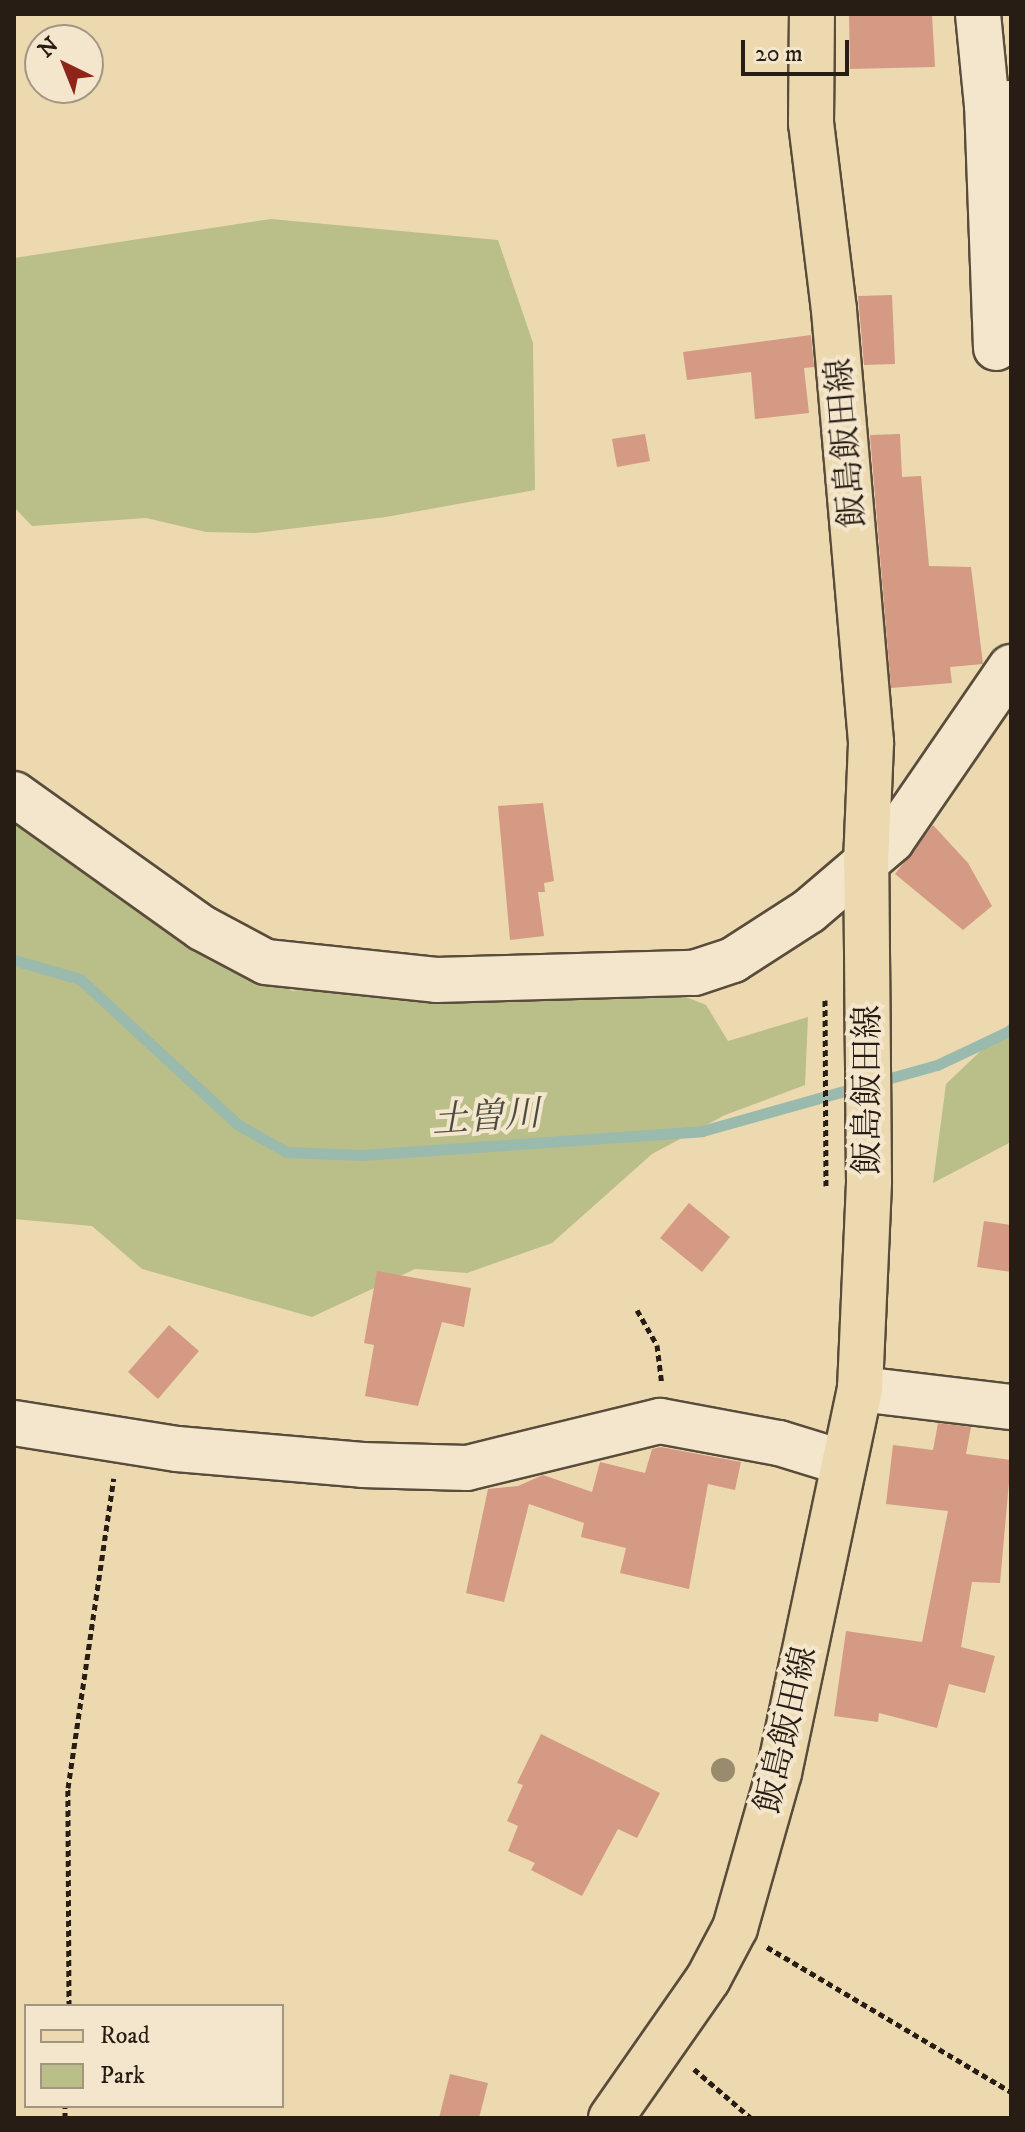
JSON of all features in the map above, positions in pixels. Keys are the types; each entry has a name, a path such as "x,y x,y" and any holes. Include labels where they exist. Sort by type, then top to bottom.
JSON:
{"main road":[{"name":"飯島飯田線","path":"611,2118 665,2044 735,1928 779,1773 860,1389 869,1181 866,863 871,742 836,325 811,124 812,14"}],"street":[{"path":"978,14 999,104 996,348"},
{"path":"15,797 202,928 266,962 302,970 436,980 694,973 733,960 771,936 836,892 892,840 1011,667"},
{"path":"860,1389 1011,1407"},
{"path":"14,1423 119,1443 362,1465 467,1468 660,1421 779,1443 844,1463"}],"path":[{"path":"822,1019 826,1196"},
{"path":"637,1310 657,1345 660,1421"},
{"path":"69,2004 68,1788 119,1443"},
{"path":"735,1928 1011,2092"},
{"path":"665,2044 751,2118"}],"green space":[{"path":"271,219 498,240 533,343 535,490 386,517 256,533 206,532 146,518 32,526 14,507 14,258"},
{"path":"14,818 194,944 293,991 430,969 669,990 706,1005 728,1041 808,1017 805,1085 725,1115 652,1154 552,1243 467,1273 415,1269 312,1317 142,1269 92,1226 14,1219"},
{"path":"1011,1022 1011,1142 933,1183 946,1084"}],"building":[{"path":"849,14 932,14 935,67 850,69"},
{"path":"892,295 895,364 864,365 858,296"},
{"path":"811,335 814,367 804,368 809,413 755,419 751,372 687,380 683,352"},
{"path":"645,434 650,461 617,467 612,439"},
{"path":"900,434 902,477 921,476 929,566 971,567 983,664 950,667 952,683 891,688 870,435"},
{"path":"543,803 554,881 544,883 545,892 538,892 544,936 510,940 498,806"},
{"path":"933,825 968,863 992,906 963,930 895,874"},
{"path":"689,1203 730,1237 702,1272 660,1238"},
{"path":"984,1221 1011,1225 1011,1272 977,1267"},
{"path":"377,1271 471,1288 464,1327 442,1322 418,1406 365,1396 374,1345 364,1343"},
{"path":"169,1325 199,1351 158,1399 128,1372"},
{"path":"938,1423 971,1427 966,1454 1011,1460 1000,1583 972,1582 961,1647 995,1656 985,1693 949,1684 937,1728 879,1713 878,1722 834,1716 846,1631 922,1642 948,1511 886,1504 893,1445 933,1450"},
{"path":"661,1447 741,1462 735,1490 708,1484 689,1589 620,1573 626,1548 581,1537 584,1523 529,1504 504,1602 466,1593 488,1489 518,1486 543,1475 592,1492 600,1462 645,1473 652,1449"},
{"path":"541,1734 660,1793 637,1838 618,1829 582,1896 531,1870 535,1863 508,1851 518,1826 507,1821 523,1785 517,1783"},
{"path":"450,2074 488,2083 479,2118 439,2118"}],"waterway":[{"name":"土曽川","path":"14,960 80,979 237,1124 286,1152 362,1155 702,1131 859,1087"},
{"name":"土曽川","path":"876,1082 937,1065 1011,1030"}]}
